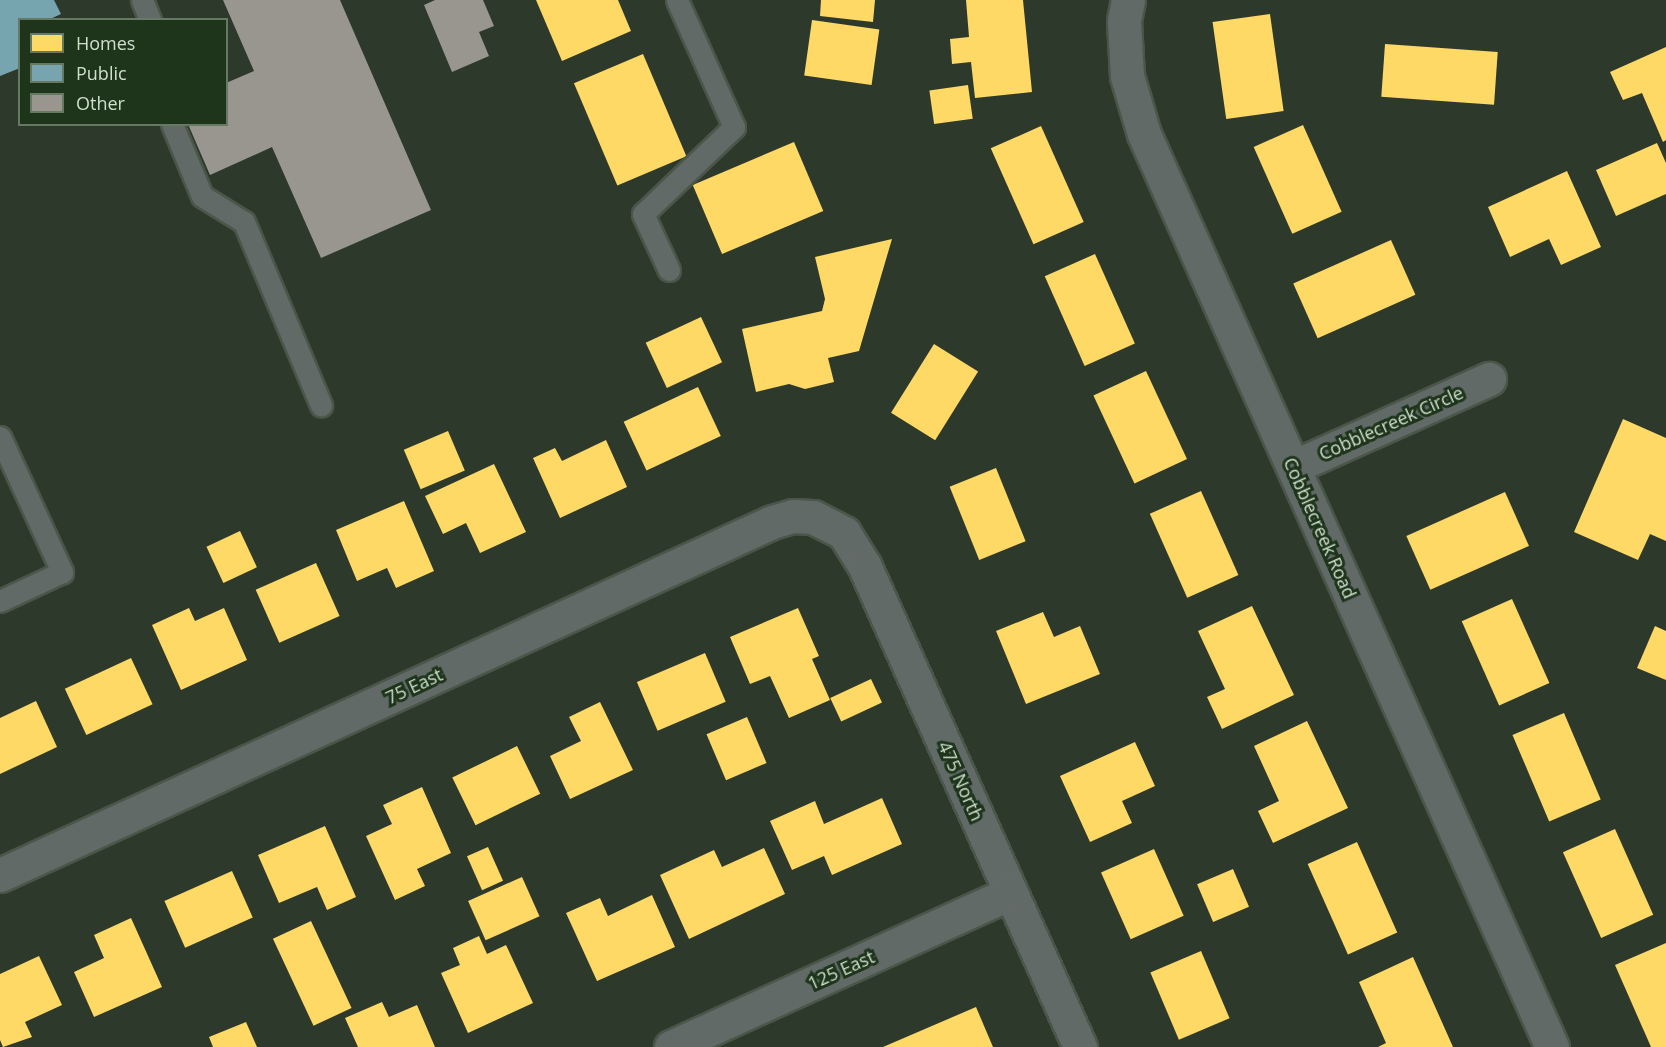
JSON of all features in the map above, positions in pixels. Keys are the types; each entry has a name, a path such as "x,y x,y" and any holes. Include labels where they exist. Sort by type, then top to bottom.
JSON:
{"street":[{"name":"Cobblecreek Road","path":"1128,0 1124,21 1127,76 1140,124 1552,1047"},
{"name":"Cobblecreek Circle","path":"1293,467 1489,379"},
{"name":"75 East","path":"0,875 772,522 793,516 813,517 831,523"},
{"name":"475 North","path":"831,523 844,533 865,567 1080,1047"},
{"name":"125 East","path":"671,1047 1011,893"}],"lane":[{"path":"142,0 149,18"},
{"path":"669,270 643,214 734,127 677,0"},
{"path":"173,126 202,196 243,222 321,405"},
{"path":"0,437 62,572 0,601"}],"building: Homes":[{"path":"536,0 618,0 631,31 562,61"},
{"path":"821,0 875,0 873,22 820,16"},
{"path":"966,0 1023,0 1032,92 975,98 971,62 952,64 950,39 969,37"},
{"path":"1270,14 1284,111 1226,119 1213,22"},
{"path":"812,20 879,29 872,85 804,75"},
{"path":"1385,44 1498,52 1494,105 1381,97"},
{"path":"1666,47 1666,140 1663,142 1642,93 1623,100 1610,72"},
{"path":"643,54 686,156 617,185 574,83"},
{"path":"968,85 973,119 934,124 929,90"},
{"path":"1303,125 1342,212 1292,234 1254,147"},
{"path":"1041,126 1084,222 1033,244 991,148"},
{"path":"794,142 823,211 722,254 693,185"},
{"path":"1657,143 1666,163 1666,194 1616,216 1596,170"},
{"path":"1567,171 1601,247 1561,265 1549,239 1510,257 1488,207"},
{"path":"892,239 859,351 828,358 834,382 805,389 789,384 756,392 742,329 822,311 825,299 815,257"},
{"path":"1391,240 1415,295 1318,338 1293,284"},
{"path":"1095,254 1135,344 1085,366 1045,276"},
{"path":"701,317 722,362 667,388 646,343"},
{"path":"934,344 978,372 935,440 891,413"},
{"path":"1146,371 1187,459 1134,483 1093,396"},
{"path":"698,387 721,436 647,471 624,422"},
{"path":"1623,419 1666,438 1666,541 1650,534 1638,560 1574,532"},
{"path":"448,431 465,471 421,489 404,450"},
{"path":"606,440 627,487 560,518 533,458 555,448 562,461"},
{"path":"494,464 526,532 480,553 466,523 443,534 425,496"},
{"path":"996,468 1026,541 979,560 950,487"},
{"path":"1201,491 1238,575 1187,598 1150,514"},
{"path":"1505,492 1529,546 1430,590 1406,536"},
{"path":"404,501 434,571 396,588 387,568 357,581 336,530"},
{"path":"240,531 257,567 223,583 206,547"},
{"path":"316,563 340,616 279,643 256,590"},
{"path":"1512,599 1549,683 1499,705 1462,621"},
{"path":"1252,606 1294,695 1222,729 1207,697 1225,689 1198,631"},
{"path":"189,608 195,621 224,608 247,660 181,690 152,625"},
{"path":"798,608 819,656 812,659 830,700 789,718 770,676 750,684 730,637"},
{"path":"1043,612 1054,637 1080,626 1100,674 1026,704 996,631"},
{"path":"1655,626 1666,631 1666,680 1637,668"},
{"path":"705,653 726,702 658,731 637,682"},
{"path":"131,658 153,704 86,735 65,689"},
{"path":"871,679 882,703 841,722 830,698"},
{"path":"36,701 57,747 0,774 0,718"},
{"path":"600,702 633,770 570,799 550,756 581,741 569,717"},
{"path":"1564,713 1601,800 1549,821 1512,735"},
{"path":"747,717 767,763 726,780 706,734"},
{"path":"1307,721 1348,808 1273,843 1258,811 1279,801 1254,746"},
{"path":"1135,742 1155,786 1122,801 1132,823 1090,842 1060,776"},
{"path":"517,746 540,794 476,825 452,778"},
{"path":"422,787 451,853 417,869 425,886 395,900 366,836 392,824 383,805"},
{"path":"882,798 902,844 832,875 824,856 792,870 770,821 815,801 824,824"},
{"path":"325,826 356,897 327,910 317,887 279,903 258,855"},
{"path":"1615,829 1653,915 1601,938 1563,852"},
{"path":"1357,842 1397,932 1348,954 1308,864"},
{"path":"488,847 503,881 482,890 467,856"},
{"path":"764,848 785,894 689,939 660,875 714,850 722,867"},
{"path":"1154,849 1184,916 1131,939 1101,873"},
{"path":"1233,869 1249,907 1213,922 1197,884"},
{"path":"232,871 253,918 185,948 164,901"},
{"path":"522,877 539,916 486,940 468,901"},
{"path":"652,895 675,947 597,981 566,913 600,898 608,916"},
{"path":"131,918 162,987 94,1017 74,972 104,958 94,935"},
{"path":"311,921 352,1008 314,1026 273,939"},
{"path":"479,936 487,954 506,945 533,1003 468,1033 441,973 460,965 453,948"},
{"path":"1666,943 1666,1047 1651,1047 1615,965"},
{"path":"1201,951 1230,1018 1179,1040 1150,972"},
{"path":"39,956 62,1005 25,1022 32,1037 3,1047 0,1040 0,974"},
{"path":"1413,957 1453,1047 1378,1047 1386,1043 1359,982"},
{"path":"382,1002 389,1017 417,1005 435,1047 358,1047 345,1018"},
{"path":"976,1007 993,1047 883,1047"},
{"path":"246,1022 257,1047 213,1047 209,1037"}],"building: Public":[{"path":"0,0 54,0 61,14 52,18 18,18 18,69 0,76"}],"building: Other":[{"path":"223,0 340,0 431,210 321,258 272,147 210,175 189,126 228,126 228,82 254,71"},
{"path":"435,0 483,0 494,26 479,32 489,56 452,72 424,5"}]}
